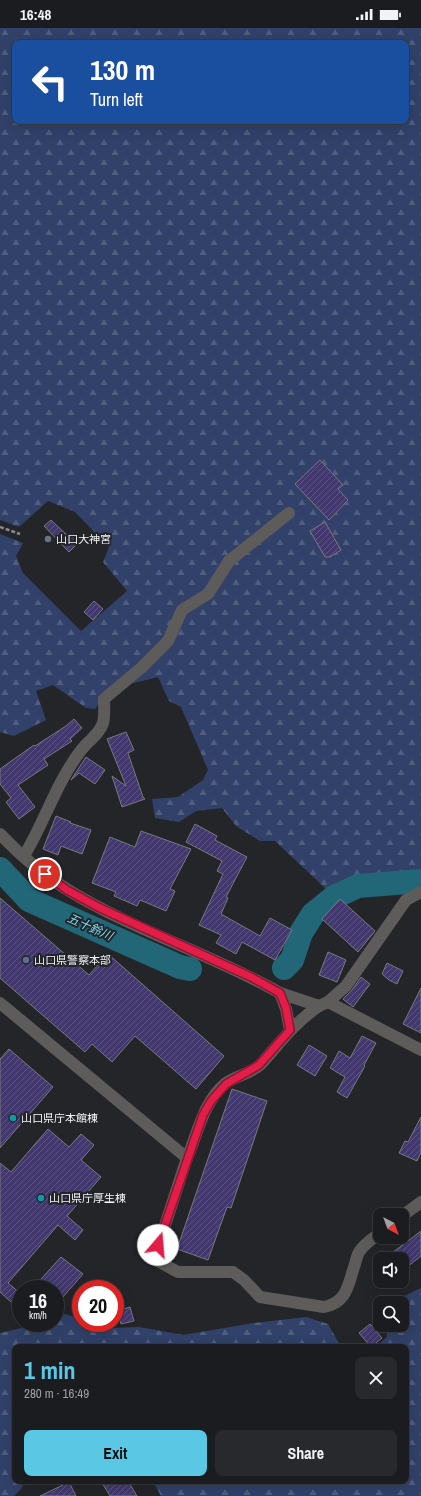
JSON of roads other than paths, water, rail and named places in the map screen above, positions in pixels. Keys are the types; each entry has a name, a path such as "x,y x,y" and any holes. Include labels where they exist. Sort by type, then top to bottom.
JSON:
{"street":[{"path":"24,856 66,771 83,747 97,735 103,723 104,699 141,668 168,641 182,610 208,594 229,561 289,513"},
{"path":"0,834 34,866 67,890 100,908 251,977 280,993 324,1004 421,1050"},
{"path":"373,1239 358,1253 346,1293 340,1301 333,1305 324,1307 260,1297 244,1280 233,1272 178,1272 154,1259 203,1115 211,1101 226,1084 259,1065 290,1030 305,1016 324,1004 346,986 406,900 421,892"},
{"path":"280,993 286,1008 290,1030"},
{"path":"0,1003 188,1158"},
{"path":"409,1211 421,1202"}],"waterway":[{"name":"五十鈴川","path":"0,869 29,900 180,967 190,969"},
{"name":"五十鈴川","path":"284,968 292,960 301,933 313,914 334,897 358,886 421,881"}],"place":[{"name":"山口大神宮","path":"48,539"},
{"name":"山口県警察本部","path":"26,960"},
{"name":"山口県庁本館棟","path":"13,1118"},
{"name":"山口県庁厚生棟","path":"41,1198"}]}
